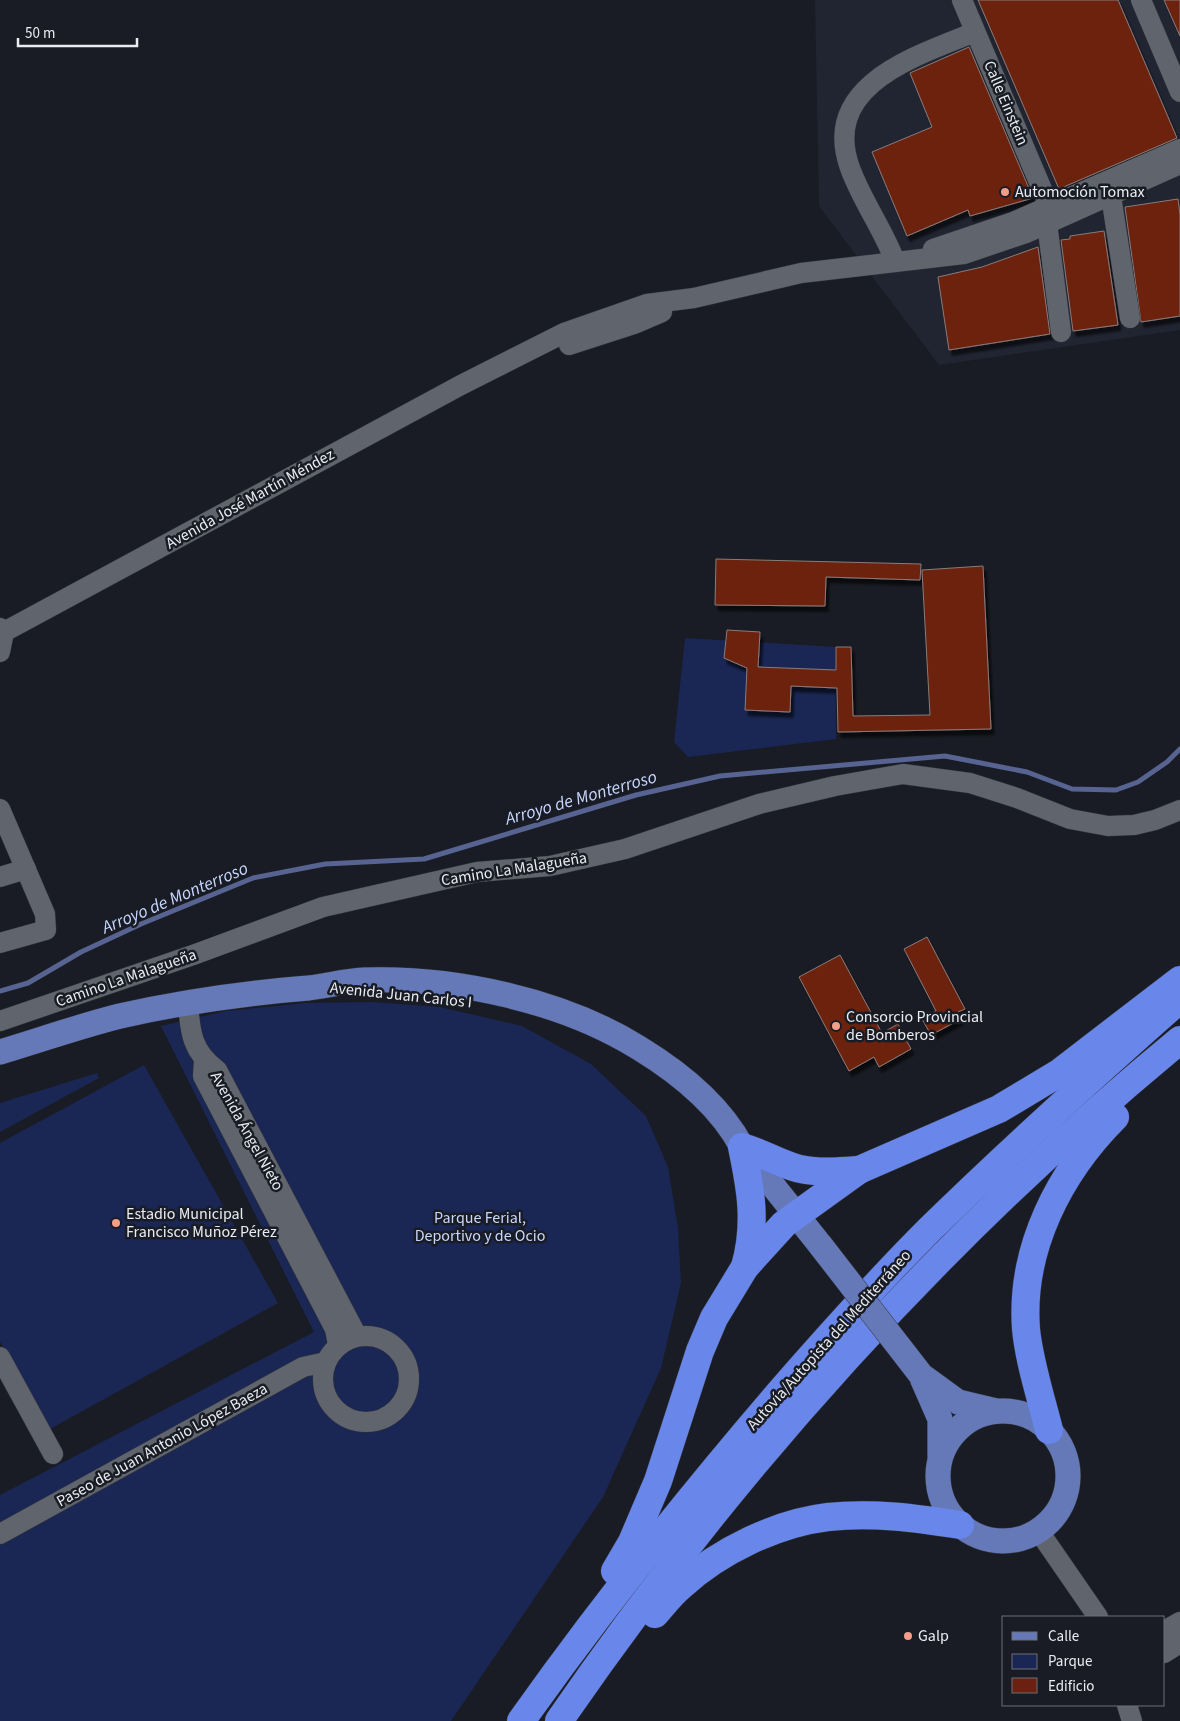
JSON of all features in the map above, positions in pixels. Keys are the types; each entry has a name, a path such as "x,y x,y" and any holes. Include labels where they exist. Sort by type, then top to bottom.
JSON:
{"highway":[{"path":"590,1625 618,1564 632,1542 655,1489 700,1351 714,1318 745,1267 795,1214 859,1170 999,1109 1059,1073 1180,980"},
{"name":"Autovía/Autopista del Mediterráneo","path":"521,1721 590,1625 727,1454 825,1341 916,1244 1080,1087 1180,999"},
{"path":"1049,1430 1026,1330 1030,1268 1038,1235 1068,1174 1091,1142 1129,1104 1180,1040"},
{"name":"Autovía/Autopista del Mediterráneo","path":"558,1721 593,1670 696,1536 780,1433 841,1365 937,1264 1035,1167 1120,1089 1180,1040"},
{"path":"745,1267 750,1250 754,1220 742,1147 763,1153 793,1167 823,1172 859,1170"},
{"path":"593,1670 642,1629 679,1587 693,1576 735,1549 765,1535 827,1517 865,1515 906,1517 960,1525"}],"main road":[{"name":"Avenida Juan Carlos I","path":"0,1052 118,1017 255,992 320,987 358,992 434,996 516,1010 560,1024 610,1044 654,1070 692,1100 727,1137 742,1147 921,1375"},
{"path":"921,1375 958,1402 997,1411 1016,1412 1025,1415 1049,1430 1060,1445 1067,1464 1067,1483 1062,1501 1052,1518 1038,1530 1019,1538 1003,1541 988,1539 973,1534 960,1525 948,1511 940,1494 938,1475 940,1419 921,1375"},
{"path":"940,1456 949,1439 962,1425 978,1415 997,1411"}],"street":[{"name":"Calle Einstein","path":"962,0 1048,215 1061,332"},
{"path":"1141,0 1180,92"},
{"path":"896,261 850,168 845,136 848,116 857,98 870,84 910,59 975,32"},
{"name":"Avenida José Martín Méndez","path":"1,638 498,367 634,324 694,298 801,274 896,261 939,258 986,248 1006,232 1042,218 1048,213 1048,215 1180,149"},
{"name":"Avenida José Martín Méndez","path":"896,261 990,230 1111,196 1180,164"},
{"path":"1111,196 1130,318"},
{"name":"Camino La Malagueña","path":"0,1020 193,955 323,907 478,872 550,866 625,849 759,804 835,786 903,774 970,783 1017,798 1070,819 1108,826 1134,825 1155,820 1180,810"},
{"path":"0,809 45,914 46,930 0,943"},
{"path":"0,876 26,869"},
{"name":"Avenida Ángel Nieto","path":"188,1003 190,1033 204,1060 217,1070 357,1336"},
{"name":"Avenida Ángel Nieto","path":"204,1060 203,1076 335,1329 338,1345"},
{"path":"367,1335 385,1340 400,1352 408,1369 408,1388 401,1405 395,1412 378,1421 368,1423 358,1422 340,1414 327,1400 324,1391 323,1371 326,1362 338,1345 357,1336 367,1335"},
{"path":"0,1357 52,1454"},
{"name":"Paseo de Juan Antonio López Baeza","path":"0,1534 303,1367 326,1362"},
{"path":"1038,1530 1097,1616"},
{"path":"1165,1631 1180,1622"},
{"path":"1165,1652 1180,1643"},
{"path":"1127,1706 1132,1721"}],"shaded area":[{"path":"815,0 1180,0 1180,330 939,365 819,206"}],"green space":[{"path":"685,638 835,647 836,739 688,757 674,742"},
{"name":"Parque Ferial, Deportivo y de Ocio","path":"373,1002 440,1007 522,1026 591,1064 646,1116 668,1167 678,1228 681,1283 661,1368 603,1497 451,1721 0,1721 0,1495 314,1332 161,1026 226,1011 305,1003"},
{"name":"Estadio Municipal Francisco Muñoz Pérez","path":"144,1065 278,1303 50,1429 0,1342 0,1143"},
{"path":"97,1073 99,1078 0,1132 0,1103"}],"building":[{"path":"978,0 1118,0 1177,138 1059,189"},
{"path":"1164,0 1180,0 1180,36"},
{"path":"969,47 1033,198 970,216 968,210 907,236 872,152 932,127 910,73"},
{"path":"1178,199 1180,215 1180,316 1141,322 1125,207"},
{"path":"1104,231 1118,325 1073,331 1061,240 1070,239 1070,236"},
{"path":"1038,247 1050,334 949,350 938,277 982,267"},
{"path":"716,559 921,564 920,580 826,577 825,606 715,605"},
{"path":"983,566 991,729 838,732 837,688 791,686 790,712 745,710 747,668 724,658 727,630 760,632 758,667 836,670 836,647 851,647 853,716 930,715 922,570"},
{"path":"927,937 965,1009 958,1012 961,1019 931,1035 922,1019 936,1011 904,949"},
{"path":"840,955 882,1033 898,1024 911,1049 879,1067 874,1057 849,1071 799,977"}],"waterway":[{"name":"Arroyo de Monterroso","path":"0,991 28,983 81,952 141,924 253,878 325,864 424,859 636,795 720,776 945,756 1027,772 1072,789 1116,790 1138,782 1167,762 1180,749"}],"place":[{"name":"Automoción Tomax","path":"1005,192"},
{"name":"Consorcio Provincial de Bomberos","path":"836,1026"},
{"name":"Estadio Municipal Francisco Muñoz Pérez","path":"116,1223"},
{"name":"Galp","path":"908,1636"}]}
